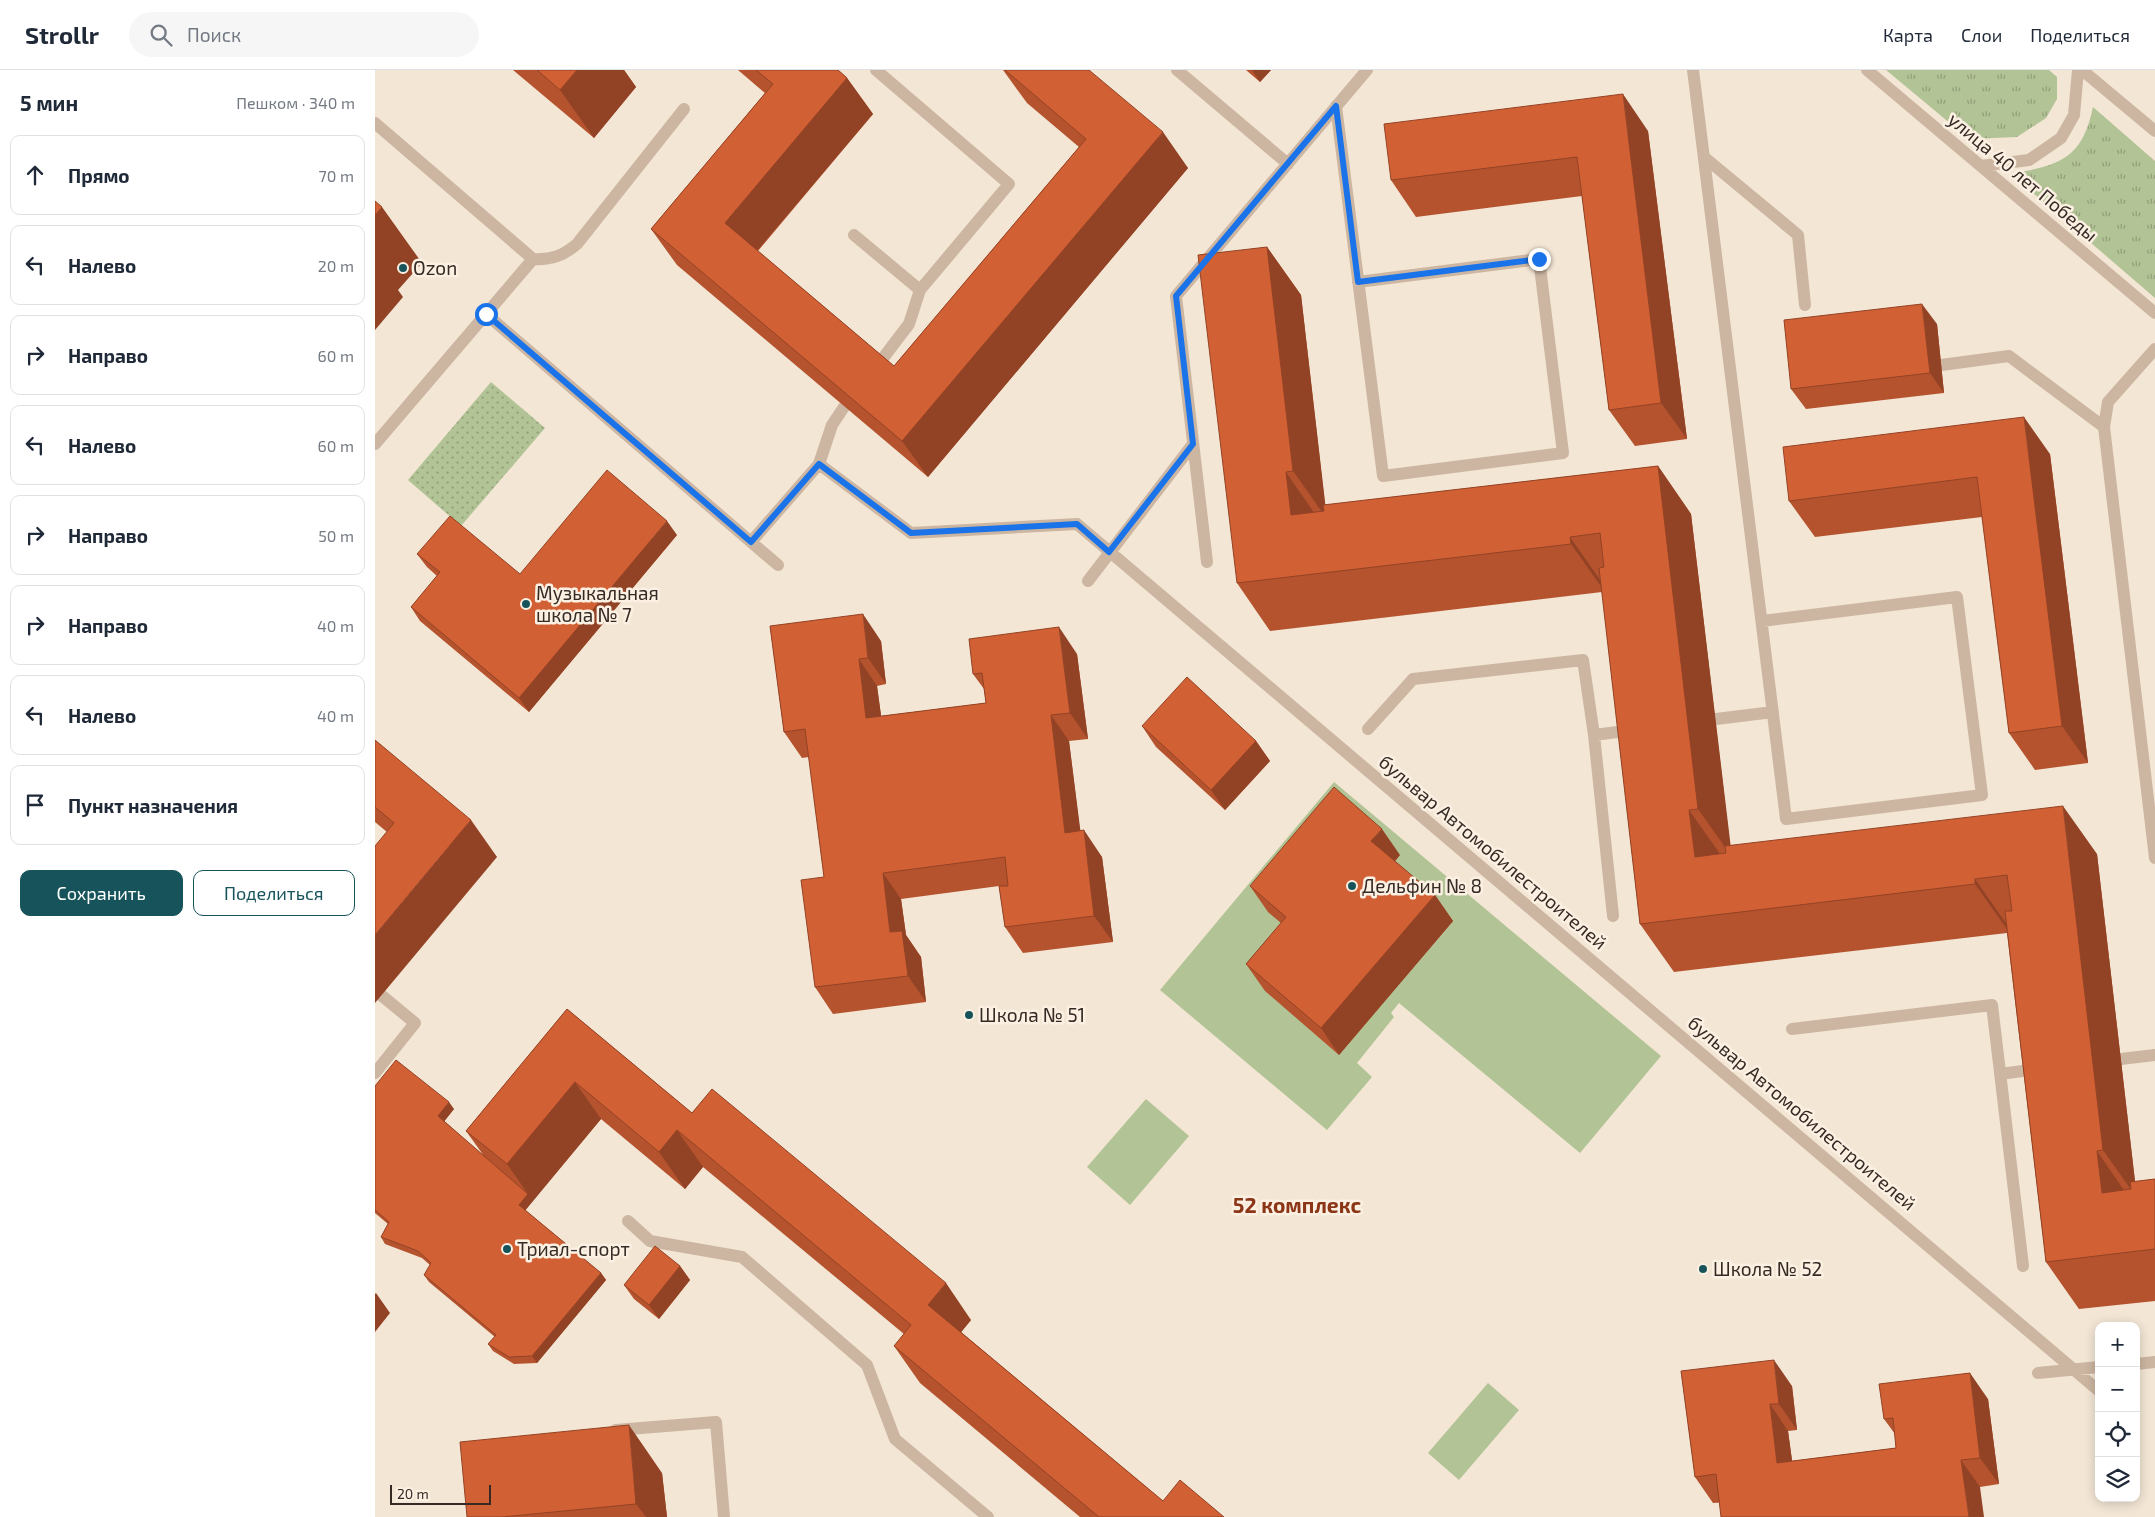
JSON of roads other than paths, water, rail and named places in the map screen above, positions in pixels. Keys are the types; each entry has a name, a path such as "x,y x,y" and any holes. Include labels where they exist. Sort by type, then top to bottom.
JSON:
{"street":[{"path":"876,70 1009,184 920,290 909,324 877,366"},
{"path":"1177,70 1288,164"},
{"path":"1207,562 1176,296 1367,70"},
{"path":"1693,70 1786,819 1982,795 1957,597 1762,621"},
{"name":"улица 40 лет Победы","path":"1867,70 2155,312"},
{"path":"1981,166 2029,160 2061,138 2074,115 2078,70"},
{"path":"2082,70 2155,132"},
{"path":"1336,106 1358,282 1383,476 1563,453 1539,259 1358,282"},
{"path":"375,124 533,259 547,259 559,257 577,244 684,109"},
{"path":"1704,157 1798,234 1805,305"},
{"path":"854,235 920,290"},
{"path":"375,444 533,259"},
{"path":"486,314 778,566"},
{"path":"2155,349 2109,402 2104,427 2155,858"},
{"path":"1941,365 2009,356 2104,427"},
{"path":"751,542 819,464 831,425 844,407"},
{"path":"1088,581 1193,444"},
{"name":"бульвар Автомобилестроителей","path":"819,464 911,533 1077,524 2095,1387"},
{"path":"1369,729 1413,679 1583,660 1594,735 1613,916"},
{"path":"1716,719 1773,712"},
{"path":"1594,735 1645,728"},
{"path":"375,1073 415,1023 381,995"},
{"path":"1792,1029 1992,1005 2023,1266"},
{"path":"2121,1059 2155,1055"},
{"path":"2000,1074 2051,1068"},
{"path":"628,1221 650,1241 742,1257 867,1365 895,1439 988,1517"},
{"path":"2140,1364 2155,1362"},
{"path":"2038,1373 2095,1367"},
{"path":"606,1431 716,1422 725,1517"}],"place":[{"name":"Ozon","path":"403,268"},
{"name":"Музыкальная школа № 7","path":"526,604"},
{"name":"Дельфин № 8","path":"1352,886"},
{"name":"Школа № 51","path":"969,1015"},
{"name":"Триал-спорт","path":"507,1249"},
{"name":"Школа № 52","path":"1703,1269"}],"district":[{"name":"52 комплекс","path":"1297,1206"}]}
